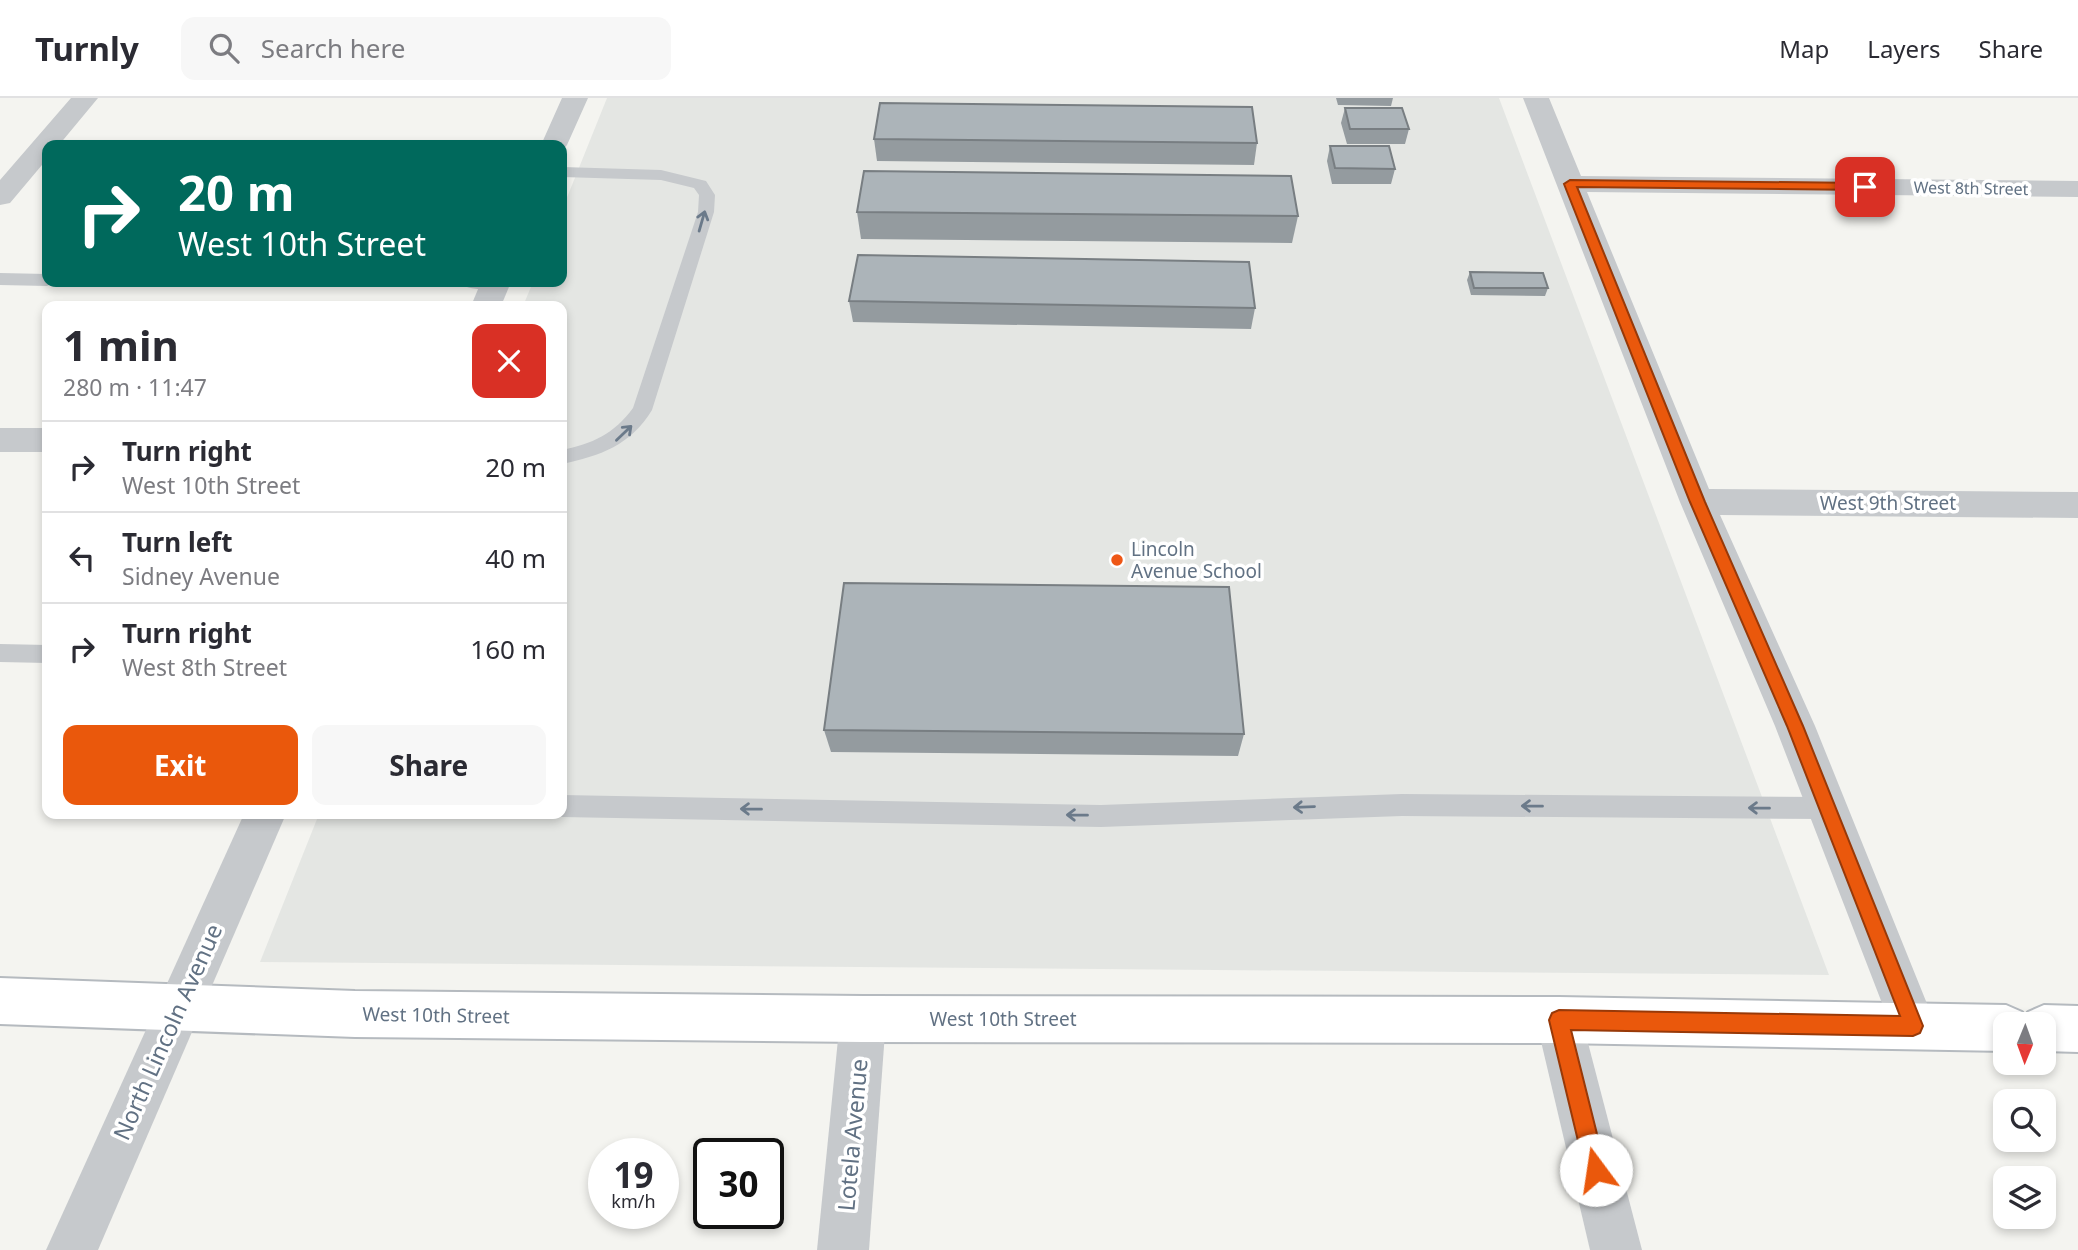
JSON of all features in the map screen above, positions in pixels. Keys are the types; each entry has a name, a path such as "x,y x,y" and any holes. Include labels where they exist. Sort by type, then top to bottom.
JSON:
{"street":[{"path":"52,140 85,98"},
{"path":"556,140 575,98"},
{"path":"1536,98 1698,502 1828,808 1913,1026"},
{"path":"14,148 42,149"},
{"path":"0,197 42,152"},
{"name":"West 8th Street","path":"1570,184 2078,189"},
{"path":"0,440 42,440"},
{"name":"West 9th Street","path":"1698,502 2078,505"},
{"name":"North Lincoln Avenue","path":"72,1250 263,819"},
{"name":"West 10th Street","path":"0,1001 355,1014 863,1019 1559,1020 1993,1028"},
{"name":"Lotela Avenue","path":"844,1250 863,1019"},
{"path":"1559,1020 1616,1250"},
{"path":"2056,1028 2078,1029"}],"lane":[{"path":"567,172 661,175 700,184 707,195 706,212 642,410 630,428 616,441 567,456"},
{"path":"0,279 42,281"},
{"path":"0,653 42,654"},
{"path":"567,806 1101,816 1402,805 1828,808"}],"shaded area":[{"name":"Lincoln Avenue School","path":"607,98 1499,98 1829,975 260,962 317,819 567,819 567,301 525,301 531,287 567,287 567,198"}],"building":[{"path":"880,103 1252,107 1257,143 874,139"},
{"path":"1345,108 1402,108 1409,129 1350,129"},
{"path":"1330,146 1389,146 1395,169 1335,168"},
{"path":"864,171 1291,176 1298,216 857,212"},
{"path":"858,255 1249,262 1255,308 849,301"},
{"path":"1470,272 1543,273 1548,288 1474,288"},
{"path":"844,583 1229,587 1244,734 824,730"}],"place":[{"name":"Lincoln Avenue School","path":"1117,560"}],"route":[{"path":"1596,1170 1559,1020 1913,1026 1795,726 1698,502 1570,184 1865,187"}]}
